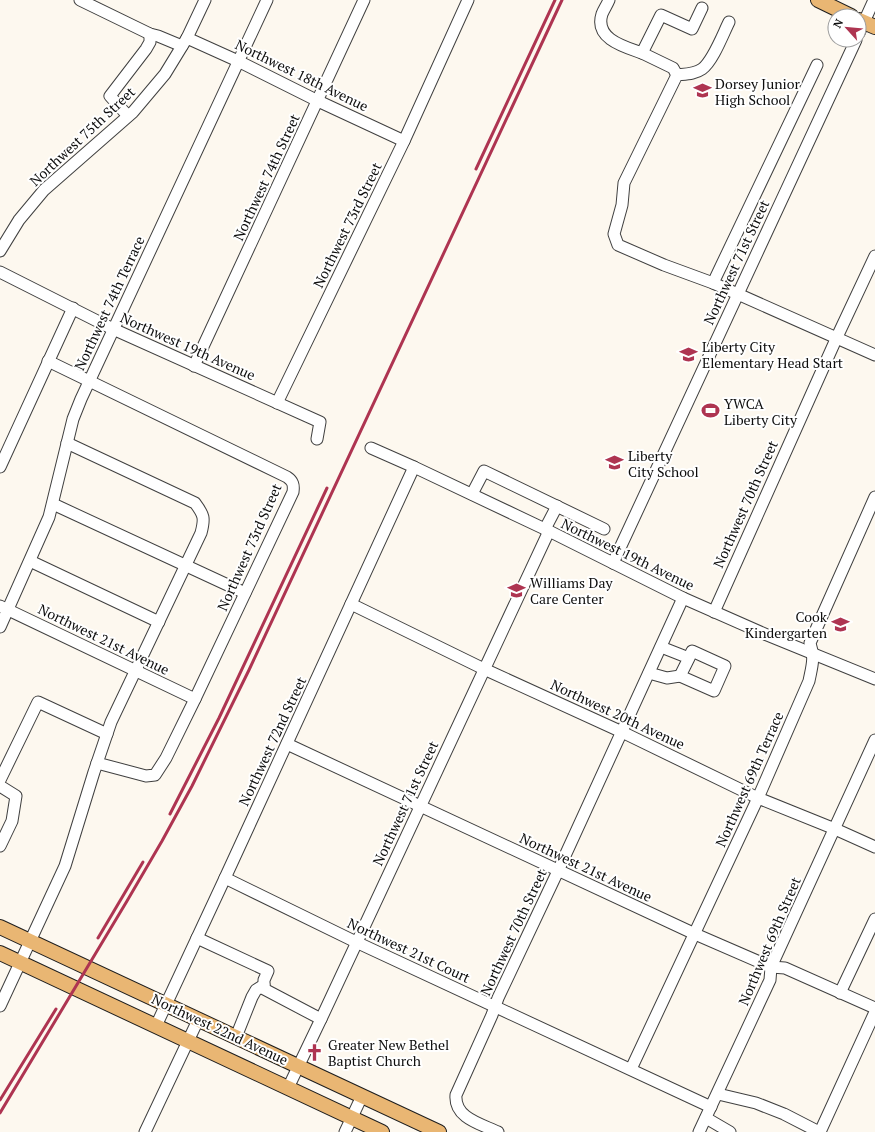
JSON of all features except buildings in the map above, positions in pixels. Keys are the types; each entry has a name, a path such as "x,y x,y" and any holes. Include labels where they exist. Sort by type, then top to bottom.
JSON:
{"main road":[{"path":"818,0 834,8"},
{"name":"Northwest 22nd Avenue","path":"0,927 439,1132"},
{"name":"Northwest 22nd Avenue","path":"0,953 382,1132"}],"street":[{"name":"Northwest 18th Avenue","path":"80,0 150,34 185,42 238,61 404,140"},
{"name":"Northwest 75th Street","path":"0,250 18,220 44,190 128,116 165,74 185,42 205,0"},
{"name":"Northwest 74th Terrace","path":"0,627 4,608 30,561 49,517 73,419 89,381 267,0"},
{"name":"Northwest 74th Street","path":"194,366 364,0"},
{"name":"Northwest 73rd Street","path":"277,403 404,140 468,0"},
{"path":"609,0 602,15 602,27 608,37 617,44 642,53 673,68 677,75"},
{"path":"867,18 874,0"},
{"path":"642,53 661,15 692,29 702,8"},
{"path":"677,75 692,74 702,69 711,60 729,22"},
{"path":"128,116 110,96 150,42 150,34"},
{"name":"Northwest 71st Street","path":"613,563 852,48"},
{"path":"713,283 817,65"},
{"path":"677,75 624,183 622,205 614,234 618,245 664,265 713,283 875,355"},
{"name":"Northwest 70th Street","path":"714,612 837,337 875,256"},
{"name":"Northwest 19th Avenue","path":"0,272 113,329 277,403"},
{"path":"0,467 73,308"},
{"path":"48,361 89,381"},
{"name":"Northwest 73rd Street","path":"89,381 287,477 292,481 294,488 195,699 166,758 155,775 146,776 97,763"},
{"path":"277,403 320,422 317,439"},
{"path":"0,1006 65,866 111,722 201,533 204,521 195,502 67,443"},
{"name":"Northwest 19th Avenue","path":"371,448 547,530 683,598 767,635 875,679"},
{"name":"Northwest 72nd Street","path":"156,1026 414,467"},
{"path":"472,494 484,471 604,529"},
{"name":"Northwest 69th Terrace","path":"631,1069 758,798 809,681 813,664 813,653 810,643 875,498"},
{"path":"53,504 245,593"},
{"name":"Northwest 71st Street","path":"288,1088 484,669 557,506"},
{"path":"30,561 159,622"},
{"name":"Northwest 70th Street","path":"498,1132 463,1115 457,1105 456,1095 498,998 683,598"},
{"name":"Northwest 20th Avenue","path":"350,604 484,669 622,732 758,798 875,847"},
{"name":"Northwest 21st Avenue","path":"4,608 195,699"},
{"path":"661,647 688,658"},
{"path":"649,673 666,678 680,676 714,691 725,666 692,652 680,676"},
{"path":"0,780 38,702 107,734"},
{"name":"Northwest 69th Street","path":"700,1132 770,980 771,967 875,740"},
{"name":"Northwest 21st Avenue","path":"287,744 695,934 771,967 785,968 875,1008"},
{"path":"0,786 16,796 12,821 0,846"},
{"name":"Northwest 21st Court","path":"225,878 356,942 712,1107"},
{"path":"840,992 875,919"},
{"path":"197,938 268,971 264,980 264,989 321,1020"},
{"path":"236,1037 252,997 256,990 264,985"},
{"path":"718,1094 756,1103 784,1114 819,1132 875,1012"},
{"path":"145,1132 198,1020"},
{"path":"345,1132 362,1096"},
{"path":"706,1118 730,1132"}],"railway":[{"path":"476,169 555,0"},
{"path":"0,1113 127,901 192,786 249,670 562,0"},
{"path":"170,814 219,718 327,488"},
{"path":"98,938 143,862"},
{"path":"0,1100 56,1009"}],"place":[{"name":"Dorsey Junior High School","path":"702,91"},
{"name":"Liberty City Elementary Head Start","path":"689,354"},
{"name":"YWCA Liberty City","path":"711,411"},
{"name":"Liberty City School","path":"615,463"},
{"name":"Williams Day Care Center","path":"517,590"},
{"name":"Cook Kindergarten","path":"840,624"},
{"name":"Greater New Bethel Baptist Church","path":"315,1052"}]}
